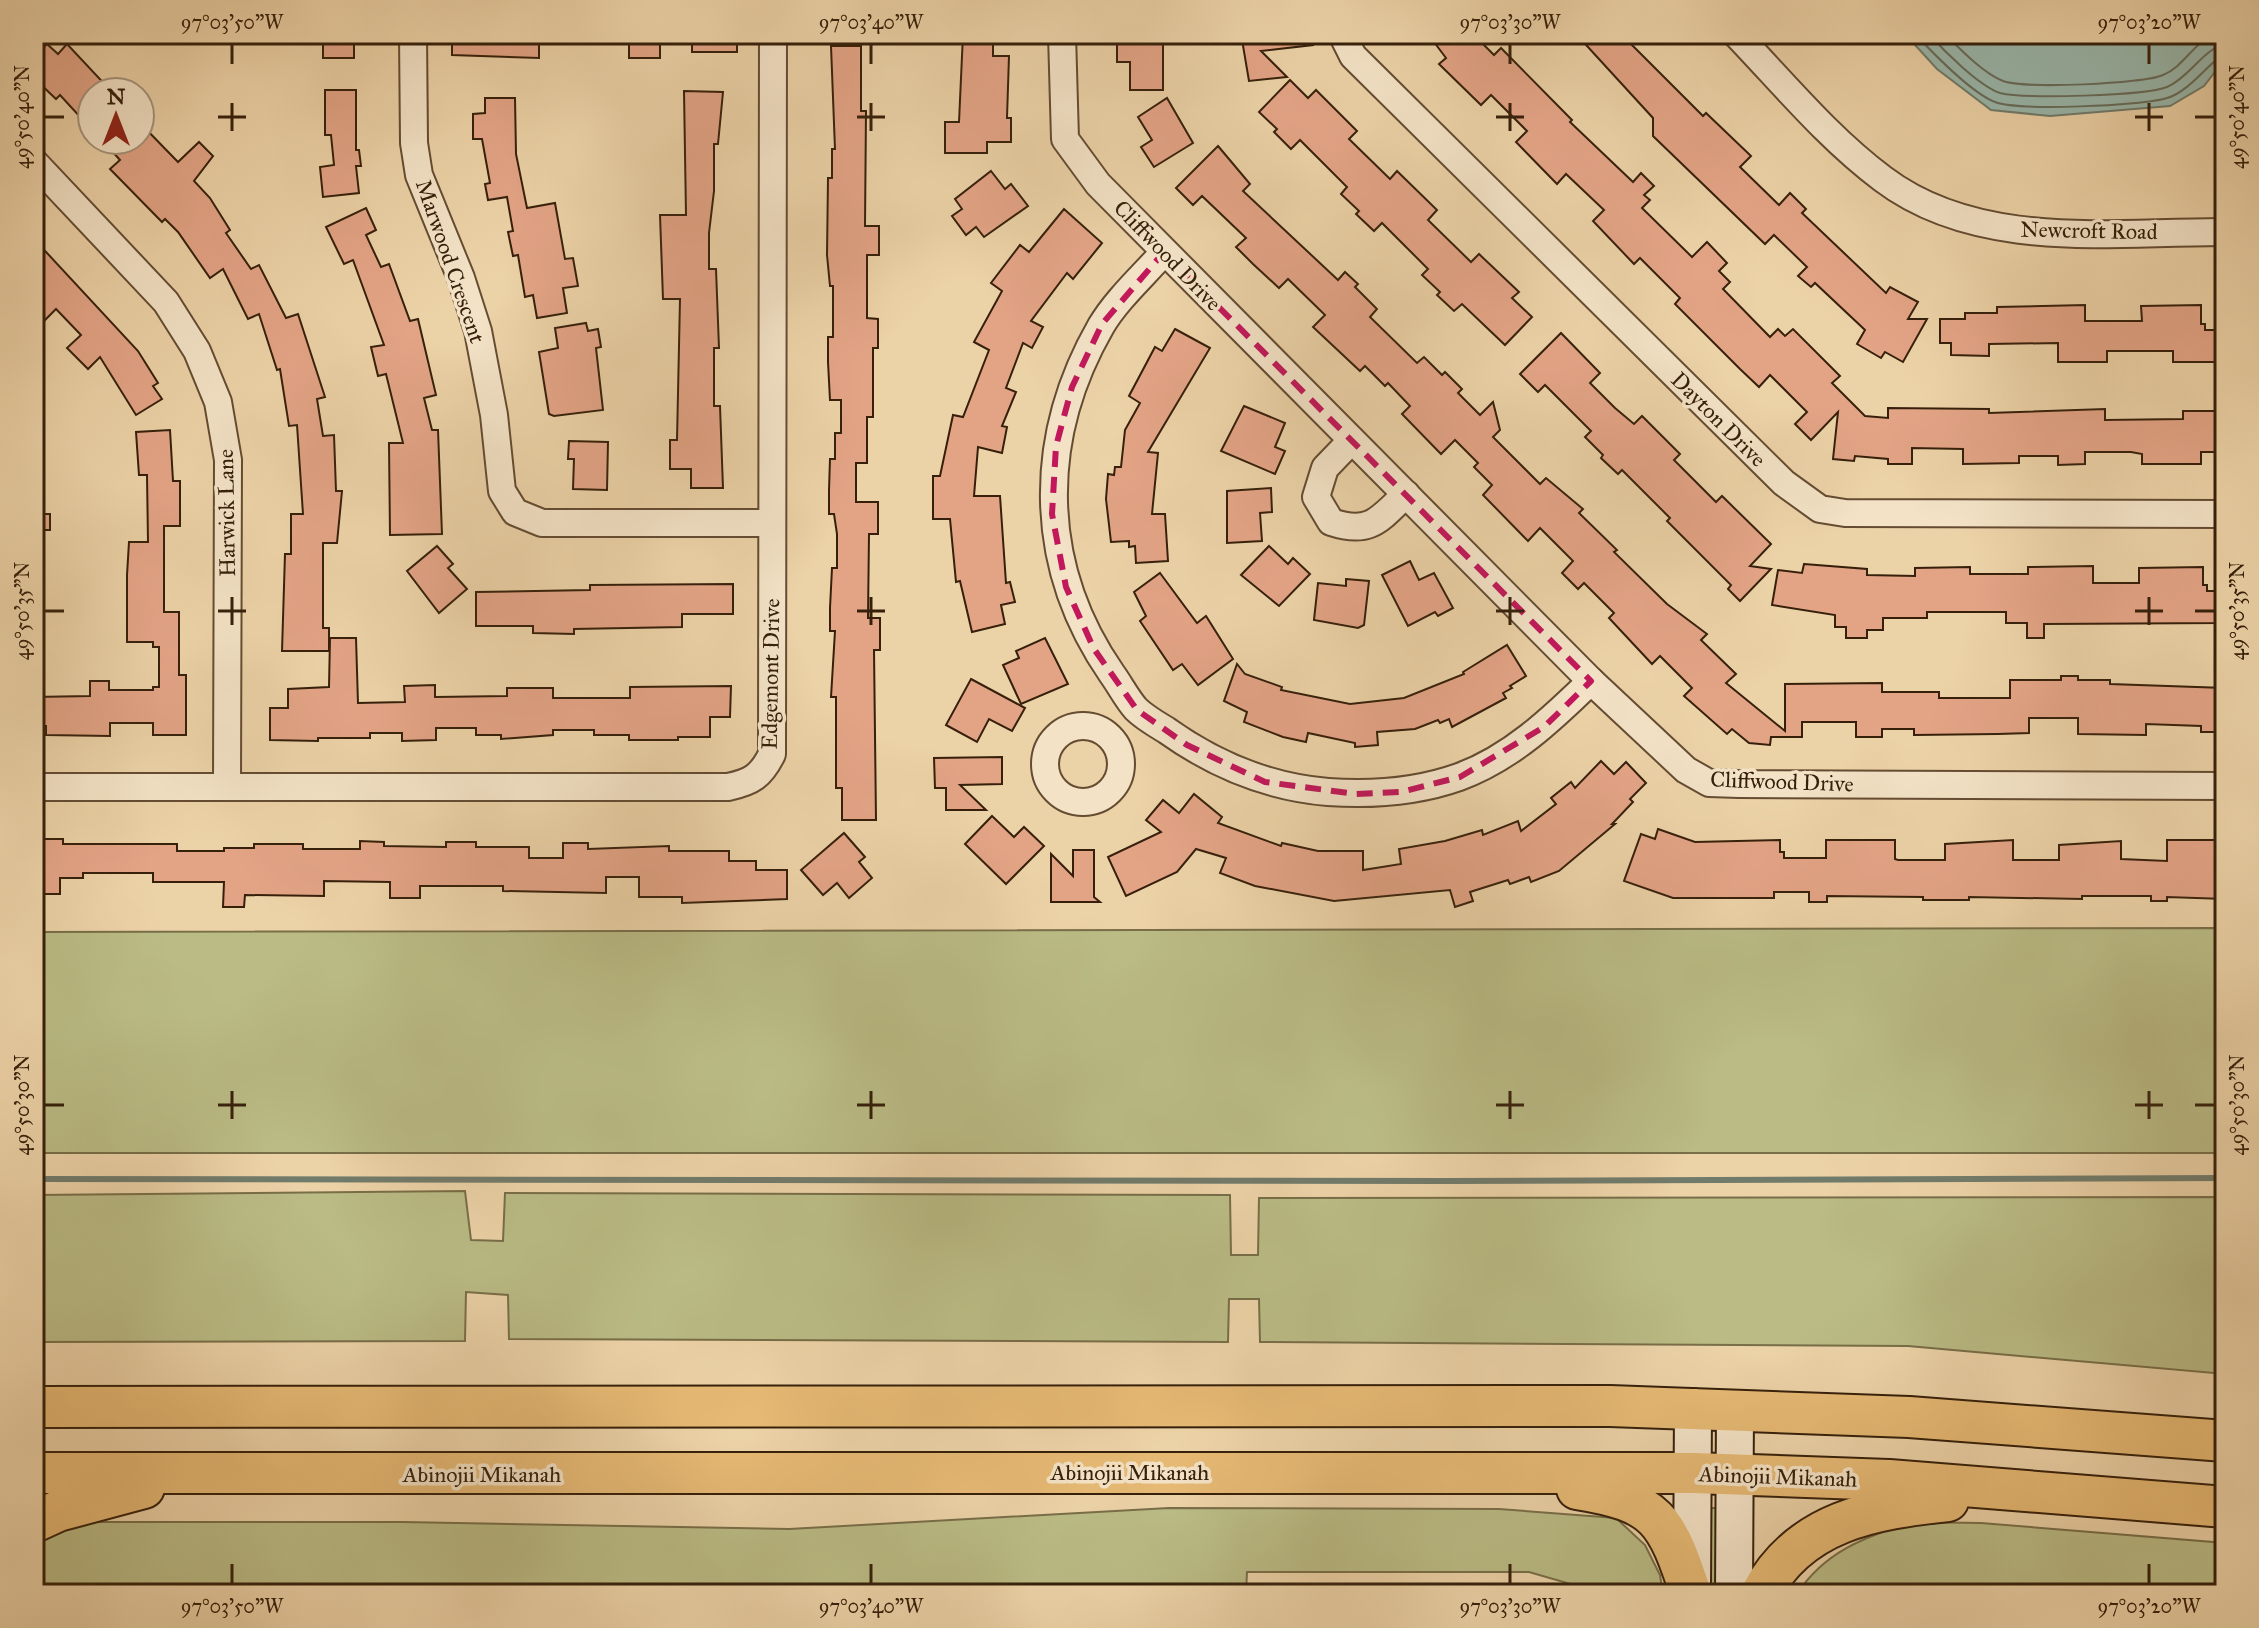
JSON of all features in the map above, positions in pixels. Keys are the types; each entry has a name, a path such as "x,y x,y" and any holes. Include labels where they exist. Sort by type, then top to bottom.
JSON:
{"main road":[{"path":"34,1407 1693,1407 1955,1420 2225,1441"},
{"path":"1479,1471 1612,1494 1649,1512 1673,1540 1692,1594"},
{"name":"Abinojii Mikanah","path":"34,1473 1693,1473 1889,1480 2225,1507"},
{"path":"34,1522 58,1511 195,1475"},
{"path":"1761,1594 1778,1567 1806,1539 1853,1517 1915,1504 2040,1492"}],"street":[{"name":"Marwood Crescent","path":"413,34 414,143 419,175 461,278 478,331 494,415 502,491 515,512 542,523 772,523"},
{"name":"Edgemont Drive","path":"34,787 728,787 749,782 762,773 772,754 773,34"},
{"name":"Cliffwood Drive","path":"1062,34 1065,139 1098,184 1591,681 1686,770 1709,783 2225,786"},
{"name":"Dayton Drive","path":"1342,34 1353,56 1784,483 1820,509 1845,513 2225,514"},
{"name":"Newcroft Road","path":"1736,34 1852,154 1885,181 1939,209 2005,228 2048,232 2225,232"},
{"name":"Harwick Lane","path":"34,162 166,302 197,351 218,402 228,460 227,786"},
{"path":"1164,252 1102,324 1072,387 1056,446 1052,514 1066,587 1094,649 1137,710 1187,745 1265,782 1356,794 1401,792 1460,777 1505,754 1544,727 1591,681"},
{"path":"1351,441 1325,468 1316,497 1331,522 1354,530 1376,522 1406,494"},
{"path":"1109,738 1137,710"},
{"path":"1692,1594 1693,1407"},
{"path":"1734,1594 1735,1409"}],"highlighted area":[{"path":"1164,252 1591,681 1544,727 1460,777 1401,792 1356,794 1265,782 1187,745 1137,710 1094,649 1066,587 1052,514 1056,446 1072,387 1102,324"}],"green space":[{"path":"2225,928 2225,1153 34,1153 34,932"},
{"path":"465,1191 471,1240 503,1241 505,1193 1230,1195 1231,1255 1258,1255 1259,1198 2225,1197 2225,1374 1908,1346 1260,1342 1259,1299 1229,1299 1228,1342 509,1339 508,1295 466,1292 465,1341 34,1342 34,1195"},
{"path":"1169,1508 1499,1509 1616,1518 1645,1545 1660,1575 1663,1594 1605,1594 1529,1572 1247,1572 1246,1594 34,1594 34,1542 83,1522 403,1522 789,1529"},
{"path":"1708,1508 1721,1508 1721,1594 1707,1594"},
{"path":"1911,1522 1981,1523 2225,1543 2225,1594 1797,1594 1820,1567 1847,1548"}],"water":[{"path":"1905,34 2225,34 2225,59 2204,86 2170,106 2050,116 1991,110 1937,69"}],"building":[{"path":"323,34 354,34 354,58 323,58"},
{"path":"452,34 539,34 539,58 452,55"},
{"path":"629,34 660,34 660,58 629,58"},
{"path":"692,34 737,34 737,52 692,52"},
{"path":"963,34 993,34 993,56 1009,56 1007,118 1011,118 1011,142 987,142 987,153 945,153 945,122 959,122"},
{"path":"1241,34 1313,34 1313,45 1261,51 1287,77 1249,81"},
{"path":"1428,34 1473,34 1494,55 1501,48 1572,120 1570,122 1633,182 1641,173 1654,186 1644,195 1650,200 1642,208 1692,257 1707,242 1727,263 1719,271 1730,282 1723,289 1770,337 1778,329 1785,336 1793,329 1840,376 1832,383 1865,416 1888,418 1888,408 1989,409 1989,413 2105,409 2105,420 2183,419 2183,411 2224,411 2223,452 2201,452 2201,464 2142,464 2142,454 2085,452 2085,464 2058,465 2058,456 2019,456 2019,463 1963,464 1963,449 1912,448 1912,464 1888,464 1888,459 1855,456 1854,461 1833,459 1838,412 1811,440 1795,424 1807,412 1770,375 1759,387 1675,304 1680,298 1640,258 1634,264 1593,221 1604,210 1566,174 1557,184 1516,142 1527,131 1491,95 1481,105 1439,64 1446,58"},
{"path":"1576,34 1621,34 1703,116 1706,113 1751,156 1740,167 1779,205 1790,193 1806,209 1802,213 1886,293 1890,287 1918,302 1908,319 1927,319 1903,362 1885,352 1881,358 1857,344 1865,330 1815,283 1811,287 1798,276 1807,267 1774,235 1765,244 1653,136 1653,118"},
{"path":"1117,39 1163,40 1163,90 1130,90 1130,62 1117,62"},
{"path":"47,44 58,54 67,44 97,76 76,76 76,112 60,95 56,99 34,78 34,57"},
{"path":"831,46 861,46 861,111 866,111 865,226 879,226 879,255 867,255 867,318 878,319 878,348 873,348 873,417 867,417 867,463 856,463 856,502 878,502 878,534 869,534 868,618 880,618 880,650 874,650 876,820 842,820 842,788 836,788 836,697 831,697 835,631 830,631 830,608 832,568 837,568 837,534 834,514 829,514 829,490 830,459 835,459 835,433 841,433 841,400 830,400 828,362 828,337 833,337 833,286 830,286 827,255 828,178 832,178 832,149 835,149"},
{"path":"1290,80 1308,98 1316,90 1357,131 1349,139 1390,179 1397,171 1437,210 1428,220 1471,262 1479,254 1519,292 1512,298 1532,317 1505,345 1462,304 1454,311 1437,295 1440,292 1422,275 1428,269 1382,223 1374,231 1356,214 1359,211 1341,194 1347,187 1300,140 1291,149 1274,132 1277,129 1259,112"},
{"path":"325,90 356,90 356,150 359,150 361,166 356,166 359,193 323,197 320,167 334,165 331,135 325,135"},
{"path":"684,91 723,92 718,144 714,144 709,269 716,269 719,348 714,348 714,406 720,406 723,488 691,488 691,469 670,469 670,440 677,440 680,299 663,299 660,215 686,215"},
{"path":"485,98 515,98 516,154 527,208 555,203 565,259 573,258 578,286 563,288 567,313 537,318 533,295 525,297 518,255 513,256 508,232 513,231 507,197 488,200 485,184 490,183 482,139 473,139 473,114 485,113"},
{"path":"1167,98 1193,143 1154,167 1141,147 1152,140 1138,117"},
{"path":"156,139 178,162 199,142 213,156 194,181 210,198 230,230 226,233 251,269 259,265 286,318 298,314 325,397 317,399 323,436 334,435 336,491 342,491 337,543 323,543 323,628 329,628 329,651 282,651 285,554 291,554 291,514 303,514 297,425 289,426 280,369 277,370 259,314 248,319 223,269 210,278 178,232 165,219 162,222 110,169 120,160 116,156 156,156"},
{"path":"1218,146 1250,184 1243,191 1338,280 1345,272 1358,284 1355,287 1377,309 1370,317 1417,363 1424,357 1442,375 1445,372 1462,389 1458,393 1480,415 1493,402 1500,430 1493,437 1540,484 1546,478 1583,509 1579,513 1617,550 1614,552 1667,604 1707,634 1701,640 1736,674 1726,683 1785,731 1785,684 1882,683 1882,692 1939,692 1939,698 2010,698 2010,680 2061,680 2061,676 2078,676 2078,680 2110,680 2110,684 2225,688 2225,732 2201,732 2201,726 2146,724 2146,735 2078,734 2078,718 2029,718 2029,733 1914,735 1914,729 1882,729 1882,737 1856,737 1856,722 1802,722 1802,737 1771,737 1770,745 1749,743 1732,729 1727,734 1684,696 1692,688 1660,656 1652,664 1609,618 1614,613 1584,583 1578,589 1562,573 1573,561 1540,528 1528,541 1483,495 1492,485 1474,467 1478,463 1455,440 1441,454 1402,414 1410,406 1388,383 1385,386 1365,366 1360,371 1313,327 1325,315 1288,279 1279,288 1253,264 1236,247 1246,238 1202,196 1193,205 1176,188"},
{"path":"991,171 1005,189 1011,184 1028,206 984,237 976,227 966,235 952,216 962,209 955,199"},
{"path":"366,208 376,230 366,235 381,267 389,264 410,321 418,319 436,395 424,398 432,430 438,430 442,534 390,535 389,443 403,443 386,374 378,376 371,347 384,345 353,260 344,264 326,227"},
{"path":"1064,209 1102,243 1073,279 1067,273 1031,321 1043,327 1032,348 1023,343 1006,388 1016,392 1002,426 1007,427 1002,453 978,447 974,496 1000,496 1006,583 1010,582 1015,602 1001,605 1005,624 972,632 960,581 956,582 950,519 933,519 933,476 940,476 953,415 963,417 989,350 974,342 1002,291 991,283 1020,245 1029,252"},
{"path":"34,239 138,351 158,383 153,386 162,399 136,415 100,357 88,369 67,348 81,335 56,309 44,321 34,312"},
{"path":"2085,305 2085,321 2142,321 2141,306 2201,305 2201,324 2205,324 2205,330 2222,330 2222,362 2173,362 2173,351 2107,351 2107,362 2058,362 2058,343 1989,344 1989,356 1951,355 1951,343 1940,343 1940,319 1965,319 1965,313 1997,313 1997,307"},
{"path":"586,323 588,331 598,329 601,347 596,348 603,410 554,416 549,414 539,352 558,348 555,328"},
{"path":"1175,329 1210,348 1148,452 1158,453 1152,514 1165,514 1168,561 1136,563 1135,546 1129,547 1129,541 1111,542 1106,499 1108,474 1114,475 1115,467 1121,467 1125,430 1140,403 1129,396 1155,347 1162,351"},
{"path":"1561,333 1600,373 1590,383 1634,424 1642,416 1680,454 1674,460 1716,502 1722,496 1771,544 1750,566 1771,569 1740,601 1728,589 1731,585 1667,521 1670,518 1622,470 1618,474 1601,458 1603,455 1585,437 1591,431 1545,385 1538,392 1520,374"},
{"path":"1244,406 1285,423 1275,447 1285,451 1275,474 1221,451"},
{"path":"170,430 173,481 180,481 180,526 164,526 164,612 179,612 179,675 186,675 186,735 153,735 153,723 110,723 110,736 46,735 46,726 34,726 34,697 90,696 90,681 109,681 109,690 153,690 153,687 159,687 159,647 153,647 153,642 127,642 127,575 129,542 148,542 147,475 139,475 136,432"},
{"path":"569,441 608,442 607,490 573,489 574,459 568,459"},
{"path":"1271,488 1272,512 1260,513 1262,541 1227,543 1227,491"},
{"path":"34,514 50,514 50,530 34,530"},
{"path":"437,546 453,564 448,568 467,589 439,613 407,571"},
{"path":"1269,546 1288,564 1293,558 1310,574 1279,606 1241,575"},
{"path":"1410,561 1419,580 1434,573 1453,608 1438,616 1435,612 1408,626 1382,575"},
{"path":"1804,564 1867,569 1867,575 1915,576 1915,568 1970,567 1970,574 2028,574 2028,567 2093,566 2093,583 2139,583 2139,568 2203,567 2203,585 2207,585 2207,591 2224,591 2223,623 2044,624 2044,638 2027,638 2027,623 2006,623 2006,612 1927,612 1927,618 1883,618 1883,630 1867,630 1867,638 1846,638 1846,627 1835,627 1835,615 1772,605 1778,570 1802,573"},
{"path":"1160,573 1197,623 1206,616 1233,659 1198,685 1182,664 1173,670 1140,621 1146,616 1134,592"},
{"path":"1346,579 1369,581 1364,625 1358,628 1314,620 1318,583 1346,586"},
{"path":"733,584 733,614 682,614 682,627 574,629 574,634 533,633 533,626 476,626 476,592 590,590 590,585"},
{"path":"330,638 356,638 358,703 405,702 404,686 435,685 435,697 507,696 507,688 553,688 553,698 630,698 630,687 731,686 730,717 710,717 710,737 678,737 678,740 629,740 629,735 594,735 594,730 553,730 553,735 501,739 501,735 476,735 476,728 436,728 436,740 402,741 402,733 370,733 370,738 270,740 270,708 288,708 288,689 329,687"},
{"path":"1045,638 1068,684 1021,704 1003,665 1019,658 1016,651"},
{"path":"1507,645 1526,676 1503,693 1506,698 1452,727 1449,719 1415,729 1377,732 1378,745 1355,747 1355,743 1308,733 1306,742 1283,737 1244,722 1247,712 1224,701 1237,664 1245,674 1282,687 1281,690 1350,704 1404,698 1464,674"},
{"path":"971,679 1025,708 1012,731 989,719 977,742 946,725"},
{"path":"1002,757 1002,784 960,785 986,810 946,810 946,788 935,788 934,758"},
{"path":"1601,761 1614,774 1626,762 1646,783 1630,799 1633,802 1612,824 1615,824 1559,871 1531,882 1529,877 1510,884 1508,880 1470,892 1473,901 1455,907 1450,890 1334,901 1255,886 1220,873 1226,858 1196,849 1177,872 1126,896 1108,857 1161,832 1146,820 1163,800 1179,813 1194,794 1222,817 1218,823 1281,846 1282,843 1318,851 1363,851 1363,870 1401,864 1399,849 1445,841 1482,830 1483,835 1518,821 1521,831 1556,804 1551,798 1571,782 1575,788"},
{"path":"992,816 1014,837 1024,827 1044,846 1006,884 965,844"},
{"path":"1658,829 1695,842 1780,840 1780,852 1784,852 1784,858 1826,858 1826,840 1895,840 1895,859 1945,860 1945,844 2013,840 2013,860 2059,860 2059,845 2121,841 2121,859 2167,861 2167,840 2225,840 2225,899 2167,897 2167,901 2151,901 2151,896 2082,896 2082,899 1969,897 1969,900 1923,900 1923,897 1827,896 1827,902 1809,902 1809,892 1774,892 1774,898 1673,898 1624,881 1641,834 1655,839"},
{"path":"844,833 865,857 859,862 872,878 849,898 837,883 823,895 801,870"},
{"path":"34,839 63,839 63,844 177,844 177,851 224,851 224,848 254,848 254,844 303,844 303,849 360,849 360,841 384,842 384,846 446,847 446,842 476,842 476,847 529,847 529,858 563,858 563,843 588,843 588,849 669,846 669,851 729,851 729,861 756,861 756,870 787,870 787,899 682,903 682,897 639,897 639,877 606,877 606,893 503,891 503,886 420,886 420,898 390,898 390,882 324,881 324,896 245,895 244,907 223,907 224,882 153,882 153,873 83,873 83,878 60,878 60,894 34,894"},
{"path":"1073,850 1094,850 1094,897 1100,902 1051,902 1051,854 1073,876"}],"waterway":[{"path":"34,1179 1448,1181 2225,1178"}]}
